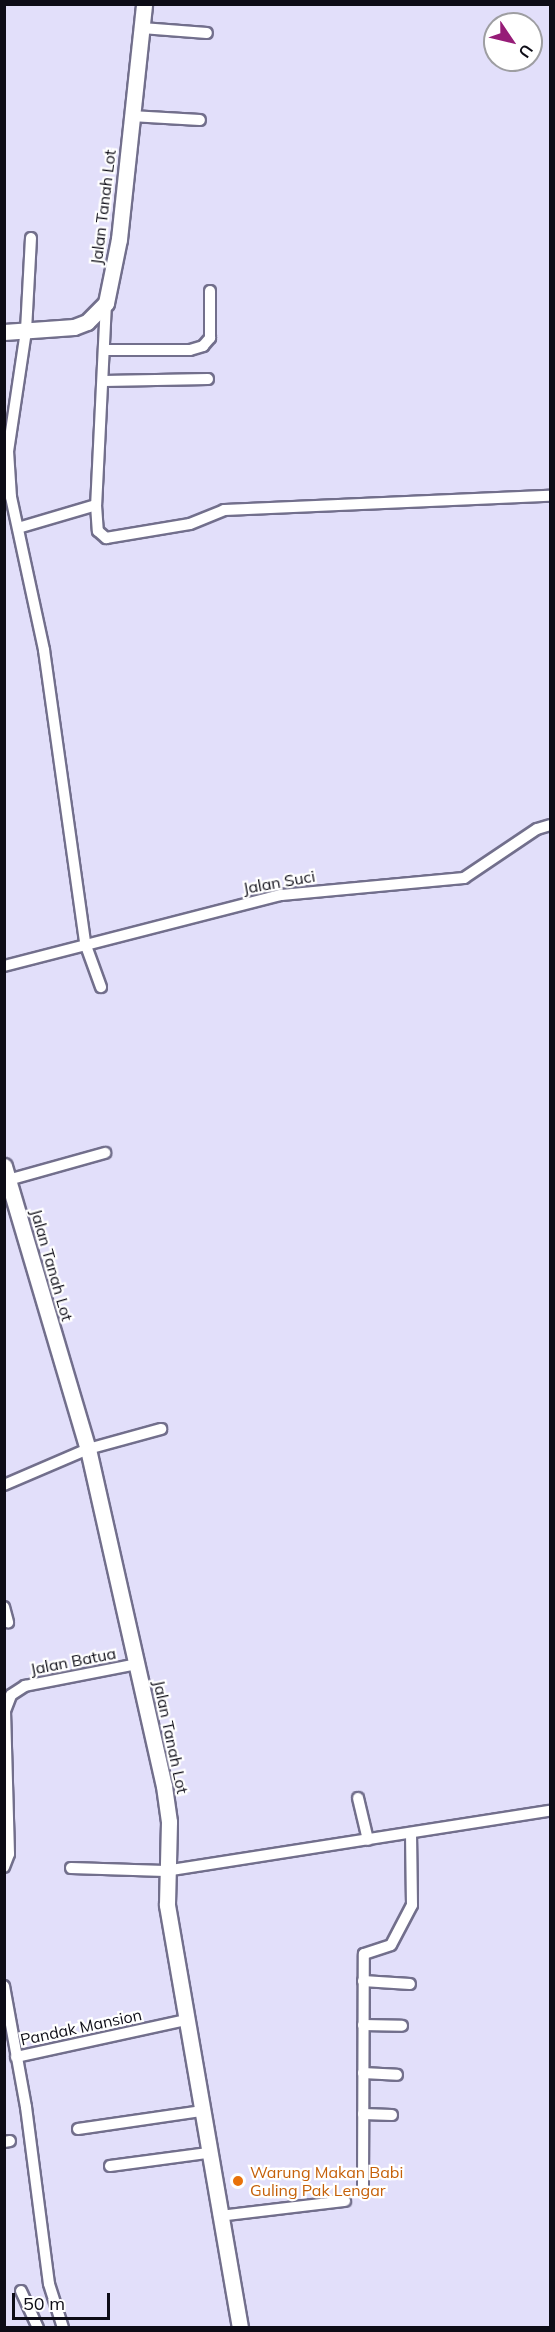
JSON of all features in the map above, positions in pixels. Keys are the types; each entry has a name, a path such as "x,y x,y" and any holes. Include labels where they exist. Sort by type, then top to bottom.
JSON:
{"main road":[{"name":"Jalan Tanah Lot","path":"106,303 119,239 144,4"},
{"path":"4,333 74,327 87,322 106,303"},
{"name":"Jalan Tanah Lot","path":"6,1175 88,1449 168,1811 166,1905 240,2328"}],"street":[{"path":"142,28 207,33"},
{"path":"131,116 200,120"},
{"path":"31,238 26,331 8,452 10,497 44,650 85,943 100,987"},
{"path":"105,350 190,350 204,346 210,338 210,291"},
{"path":"106,303 104,381 96,505 98,531 106,538 190,524 224,510 550,496"},
{"path":"104,381 208,380"},
{"path":"18,528 96,505"},
{"name":"Jalan Suci","path":"4,966 85,943 281,895 464,878 537,829 550,825"},
{"path":"6,1175 105,1153"},
{"path":"4,1485 88,1449 161,1429"},
{"path":"4,1607 8,1622"},
{"name":"Jalan Batua","path":"4,1867 6,1841 5,1711 16,1691 137,1664"},
{"path":"358,1798 368,1840"},
{"path":"71,1868 165,1871 550,1811"},
{"path":"363,2187 365,1952 391,1945 412,1905 411,1834"},
{"path":"363,1981 410,1984"},
{"name":"Pandak Mansion","path":"4,1986 8,2038 16,2057 185,2020"},
{"path":"363,2025 402,2026"},
{"path":"16,2057 49,2284 63,2328"},
{"path":"363,2073 397,2074"},
{"path":"78,2129 201,2111"},
{"path":"363,2114 392,2115"},
{"path":"110,2166 208,2152"},
{"path":"219,2216 345,2201"},
{"path":"21,2291 41,2326"}],"place":[{"name":"Warung Makan Babi Guling Pak Lengar","path":"238,2181"}]}
